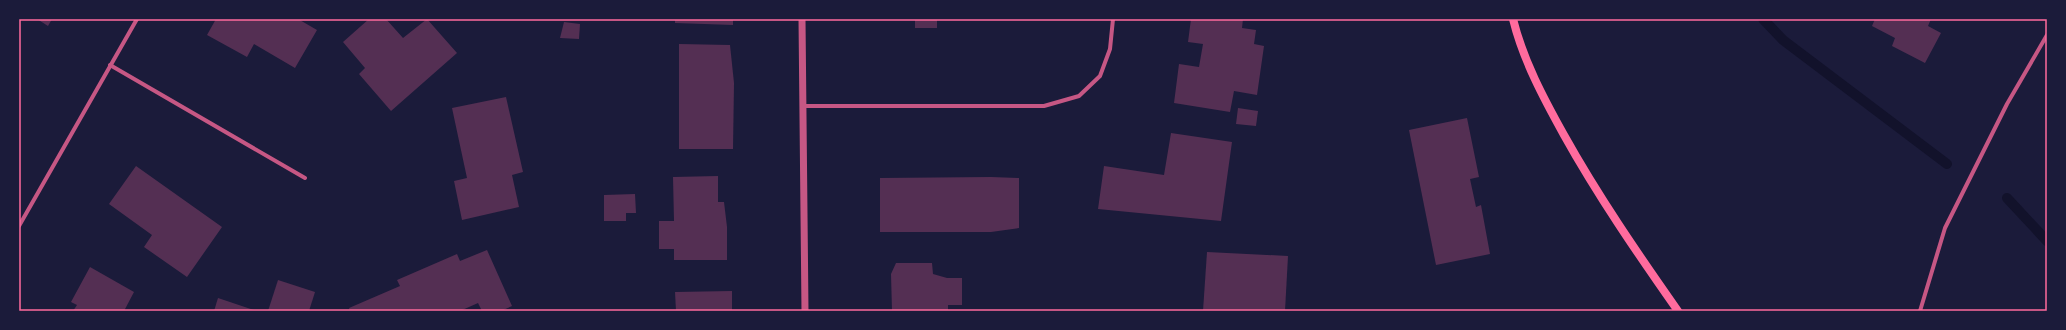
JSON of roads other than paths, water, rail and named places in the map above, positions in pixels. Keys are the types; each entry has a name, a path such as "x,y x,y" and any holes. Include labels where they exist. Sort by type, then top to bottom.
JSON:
{"main road":[{"path":"1512,19 1544,99 1574,152 1618,226 1678,311"}],"street":[{"path":"19,226 137,19"},
{"path":"802,19 805,311"},
{"path":"802,106 1044,106 1079,96 1100,76 1110,49 1113,19"},
{"path":"1920,311 1945,228 2007,104 2047,35"},
{"path":"110,65 305,178"}],"waterway":[{"path":"1763,19 1783,40 1947,164"},
{"path":"2007,198 2047,241"}]}
